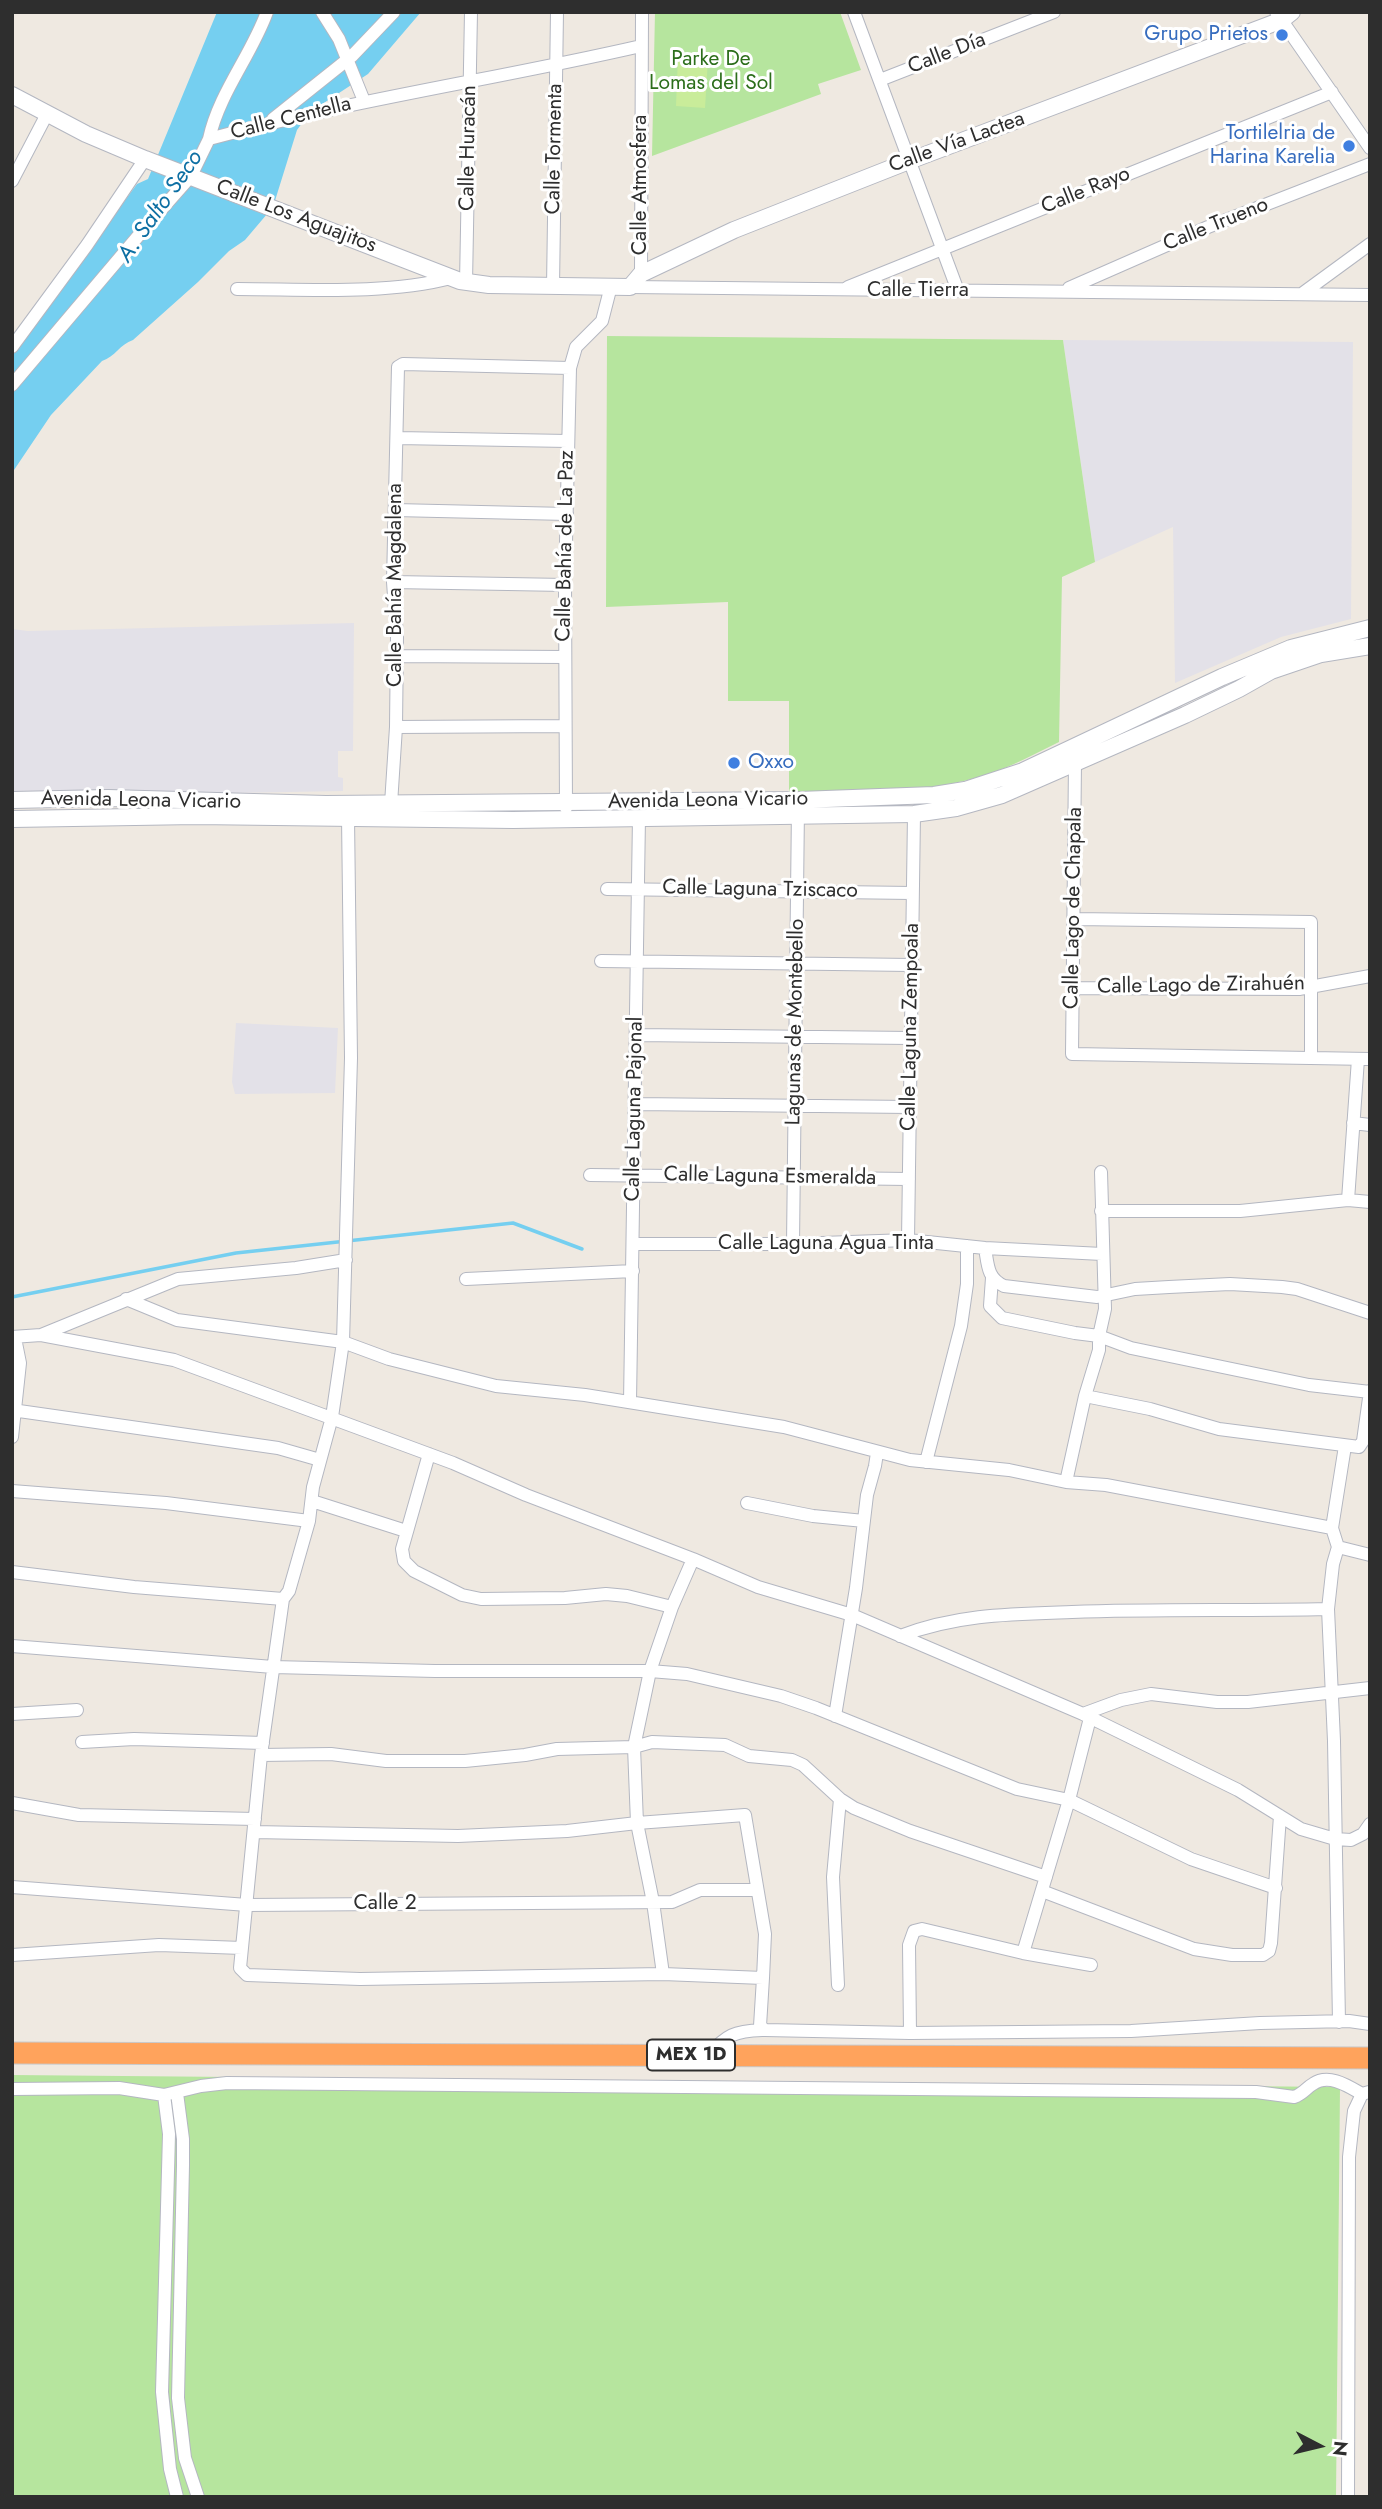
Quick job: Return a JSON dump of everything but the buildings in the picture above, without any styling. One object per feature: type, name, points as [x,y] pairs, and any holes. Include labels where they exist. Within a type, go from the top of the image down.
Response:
[{"type":"highway","name":"MEX 1D","points":[[12,2053],[1370,2059]]},
{"type":"street","points":[[209,139],[220,105],[267,12]]},
{"type":"street","points":[[322,12],[339,40],[364,101]]},
{"type":"street","points":[[267,123],[348,60],[394,12]]},
{"type":"street","name":"Calle Huracán","points":[[459,281],[471,82],[471,12]]},
{"type":"street","name":"Calle Tormenta","points":[[553,286],[557,12]]},
{"type":"street","name":"Calle Atmosfera","points":[[641,274],[642,12]]},
{"type":"street","points":[[854,12],[958,291]]},
{"type":"street","name":"Calle Día","points":[[880,80],[1054,12]]},
{"type":"street","points":[[1283,15],[1370,148]]},
{"type":"street","name":"Calle Vía Lactea","points":[[630,287],[641,274],[734,230],[1283,15]]},
{"type":"street","name":"Calle Centella","points":[[12,385],[191,176],[209,139],[364,101],[557,65],[641,46]]},
{"type":"street","name":"Calle Rayo","points":[[840,290],[1332,92]]},
{"type":"street","name":"Calle Los Aguajitos","points":[[12,95],[86,134],[145,159],[459,281]]},
{"type":"street","points":[[13,178],[47,114]]},
{"type":"street","points":[[12,346],[88,245],[145,159]]},
{"type":"street","name":"Calle Trueno","points":[[1063,291],[1208,227],[1370,164]]},
{"type":"street","points":[[1303,293],[1370,244]]},
{"type":"street","points":[[237,289],[396,288],[459,281]]},
{"type":"street","name":"Calle Tierra","points":[[459,281],[553,286],[1370,295]]},
{"type":"street","name":"Calle Bahía de La Paz","points":[[566,820],[565,585],[570,368],[576,347],[602,321],[611,286]]},
{"type":"street","name":"Calle Bahía Magdalena","points":[[391,804],[396,727],[397,637],[393,582],[398,367],[402,364],[570,368]]},
{"type":"street","points":[[397,438],[568,442]]},
{"type":"street","points":[[395,510],[567,514]]},
{"type":"street","points":[[393,582],[565,585]]},
{"type":"street","name":"Avenida Leona Vicario","points":[[12,819],[196,816],[566,820],[798,808],[965,790],[1023,771],[1222,677],[1291,648],[1370,628]]},
{"type":"street","name":"Avenida Leona Vicario","points":[[12,800],[94,798],[315,804],[566,803],[798,808],[914,814],[956,808],[1031,783],[1185,715],[1270,671],[1321,654],[1370,646]]},
{"type":"street","points":[[396,656],[565,657]]},
{"type":"street","points":[[396,727],[564,726]]},
{"type":"street","name":"Calle Lago de Chapala","points":[[1075,762],[1072,1054],[1311,1058]]},
{"type":"street","name":"Lagunas de Montebello","points":[[793,1244],[798,808]]},
{"type":"street","name":"Calle Laguna Zempoala","points":[[908,1240],[914,814]]},
{"type":"street","points":[[348,817],[352,1017],[343,1342],[332,1417],[313,1487],[309,1521],[289,1591],[282,1599],[262,1749],[240,1968],[247,1975],[360,1979],[663,1974],[763,1978]]},
{"type":"street","name":"Calle Laguna Pajonal","points":[[630,1402],[639,817]]},
{"type":"street","name":"Calle Laguna Tziscaco","points":[[607,889],[912,892]]},
{"type":"street","points":[[1074,919],[1311,922],[1311,1058],[1364,1059],[1353,1124],[1348,1200]]},
{"type":"street","points":[[601,961],[911,965]]},
{"type":"street","name":"Calle Lago de Zirahuén","points":[[1073,988],[1299,989],[1370,976]]},
{"type":"street","points":[[636,1035],[911,1038]]},
{"type":"street","points":[[635,1104],[910,1107]]},
{"type":"street","points":[[1353,1124],[1370,1125]]},
{"type":"street","points":[[1066,1482],[1085,1396],[1099,1350],[1106,1296],[1102,1254],[1101,1172]]},
{"type":"street","name":"Calle Laguna Esmeralda","points":[[590,1175],[909,1179]]},
{"type":"street","points":[[1101,1212],[1240,1211],[1348,1200],[1370,1202]]},
{"type":"street","name":"Calle Laguna Agua Tinta","points":[[634,1244],[793,1244],[908,1240],[985,1248],[1102,1254]]},
{"type":"street","points":[[926,1462],[961,1326],[967,1284],[967,1246]]},
{"type":"street","points":[[985,1248],[992,1278],[990,1306],[1002,1318],[1099,1336],[1131,1348],[1254,1374],[1309,1385],[1370,1392],[1362,1446],[1219,1429],[1150,1409],[1085,1396]]},
{"type":"street","points":[[12,1437],[20,1363],[14,1338],[41,1335],[178,1279],[296,1268],[346,1260]]},
{"type":"street","points":[[466,1279],[633,1271]]},
{"type":"street","points":[[992,1278],[1004,1286],[1088,1297],[1135,1289],[1168,1287],[1230,1284],[1282,1287],[1297,1289],[1370,1313]]},
{"type":"street","points":[[126,1299],[177,1320],[343,1342],[389,1359],[496,1386],[630,1402],[784,1427],[926,1462],[1009,1470],[1066,1482],[1106,1485],[1332,1528]]},
{"type":"street","points":[[41,1335],[174,1360],[429,1454],[758,1587],[852,1615],[1087,1716],[1238,1790],[1301,1829],[1335,1839],[1351,1840],[1363,1834],[1370,1824]]},
{"type":"street","points":[[14,1410],[278,1448],[320,1460]]},
{"type":"street","points":[[1339,2022],[1328,1609],[1333,1564],[1338,1547],[1332,1528],[1345,1446]]},
{"type":"street","points":[[835,1716],[852,1615],[867,1494],[877,1452]]},
{"type":"street","points":[[429,1454],[402,1549],[404,1561],[414,1571],[462,1595],[481,1599],[565,1598],[606,1594],[672,1607]]},
{"type":"street","points":[[12,1491],[166,1503],[309,1521]]},
{"type":"street","points":[[312,1501],[406,1531]]},
{"type":"street","points":[[747,1503],[813,1516],[864,1521]]},
{"type":"street","points":[[1338,1547],[1370,1555]]},
{"type":"street","points":[[663,1974],[653,1902],[637,1823],[634,1747],[650,1671],[672,1607],[693,1559]]},
{"type":"street","points":[[12,1572],[134,1587],[282,1599]]},
{"type":"street","points":[[900,1636],[951,1620],[983,1615],[1328,1609]]},
{"type":"street","points":[[12,1646],[273,1667],[435,1671],[650,1671],[687,1674],[780,1696],[1017,1789],[1069,1800],[1191,1859],[1276,1888]]},
{"type":"street","points":[[1087,1716],[1121,1700],[1151,1694],[1217,1702],[1332,1694],[1370,1688]]},
{"type":"street","points":[[12,1714],[77,1710]]},
{"type":"street","points":[[1023,1953],[1069,1800],[1087,1716]]},
{"type":"street","points":[[82,1742],[134,1739],[331,1754],[386,1761],[465,1761],[557,1749],[634,1747],[652,1742],[725,1745],[749,1756],[792,1760],[803,1765],[840,1799],[854,1808],[1046,1877]]},
{"type":"street","points":[[838,1986],[833,1877],[840,1799]]},
{"type":"street","points":[[12,1802],[79,1815],[458,1836],[567,1831],[745,1815],[765,1934],[762,2030]]},
{"type":"street","points":[[1042,1891],[1194,1949],[1232,1955],[1263,1955],[1269,1951],[1280,1816]]},
{"type":"street","name":"Calle 2","points":[[12,1887],[247,1905],[653,1902],[682,1899],[700,1890],[757,1890]]},
{"type":"street","points":[[910,2033],[909,1945],[914,1931],[922,1929],[1023,1953],[1091,1965]]},
{"type":"street","points":[[12,1955],[159,1945],[242,1948]]},
{"type":"street","points":[[708,2055],[730,2035],[741,2031],[762,2030],[910,2033],[1131,2031],[1260,2023],[1370,2024]]},
{"type":"street","points":[[12,2089],[119,2088],[170,2094],[227,2083],[1256,2092],[1299,2096],[1313,2084],[1325,2080],[1341,2082],[1366,2093],[1354,2111],[1349,2157],[1348,2497]]},
{"type":"street","points":[[170,2094],[162,2392],[170,2469],[177,2497]]},
{"type":"street","points":[[170,2094],[183,2139],[178,2398],[185,2458],[198,2497]]},
{"type":"shaded area","points":[[1063,340],[1353,342],[1351,619],[1281,637],[1175,683],[1173,527],[1095,562]]},
{"type":"shaded area","points":[[354,623],[353,751],[338,751],[338,777],[343,778],[343,791],[12,791],[12,629],[28,631]]},
{"type":"shaded area","points":[[236,1023],[338,1028],[335,1093],[235,1094],[232,1082]]},
{"type":"green space","name":"Parke De Lomas del Sol","points":[[655,12],[840,12],[861,70],[818,84],[821,94],[652,156]]},
{"type":"green space","points":[[678,57],[708,59],[705,108],[676,106]]},
{"type":"green space","points":[[607,336],[1063,340],[1095,562],[1062,577],[1059,742],[995,772],[937,786],[888,791],[789,792],[789,701],[728,701],[728,602],[606,607]]},
{"type":"green space","points":[[12,2075],[1340,2087],[1336,2497],[12,2497]]},
{"type":"water","name":"A. Salto Seco","points":[[217,12],[421,12],[368,74],[310,112],[297,130],[273,207],[245,240],[229,251],[133,340],[102,361],[51,415],[12,473],[12,353],[137,184],[148,179]]},
{"type":"waterway","points":[[12,1297],[236,1253],[513,1223],[582,1249]]},
{"type":"place","name":"Grupo Prietos","points":[[1282,35]]},
{"type":"place","name":"Tortilelria de Harina Karelia","points":[[1349,146]]},
{"type":"place","name":"Oxxo","points":[[734,763]]}]
